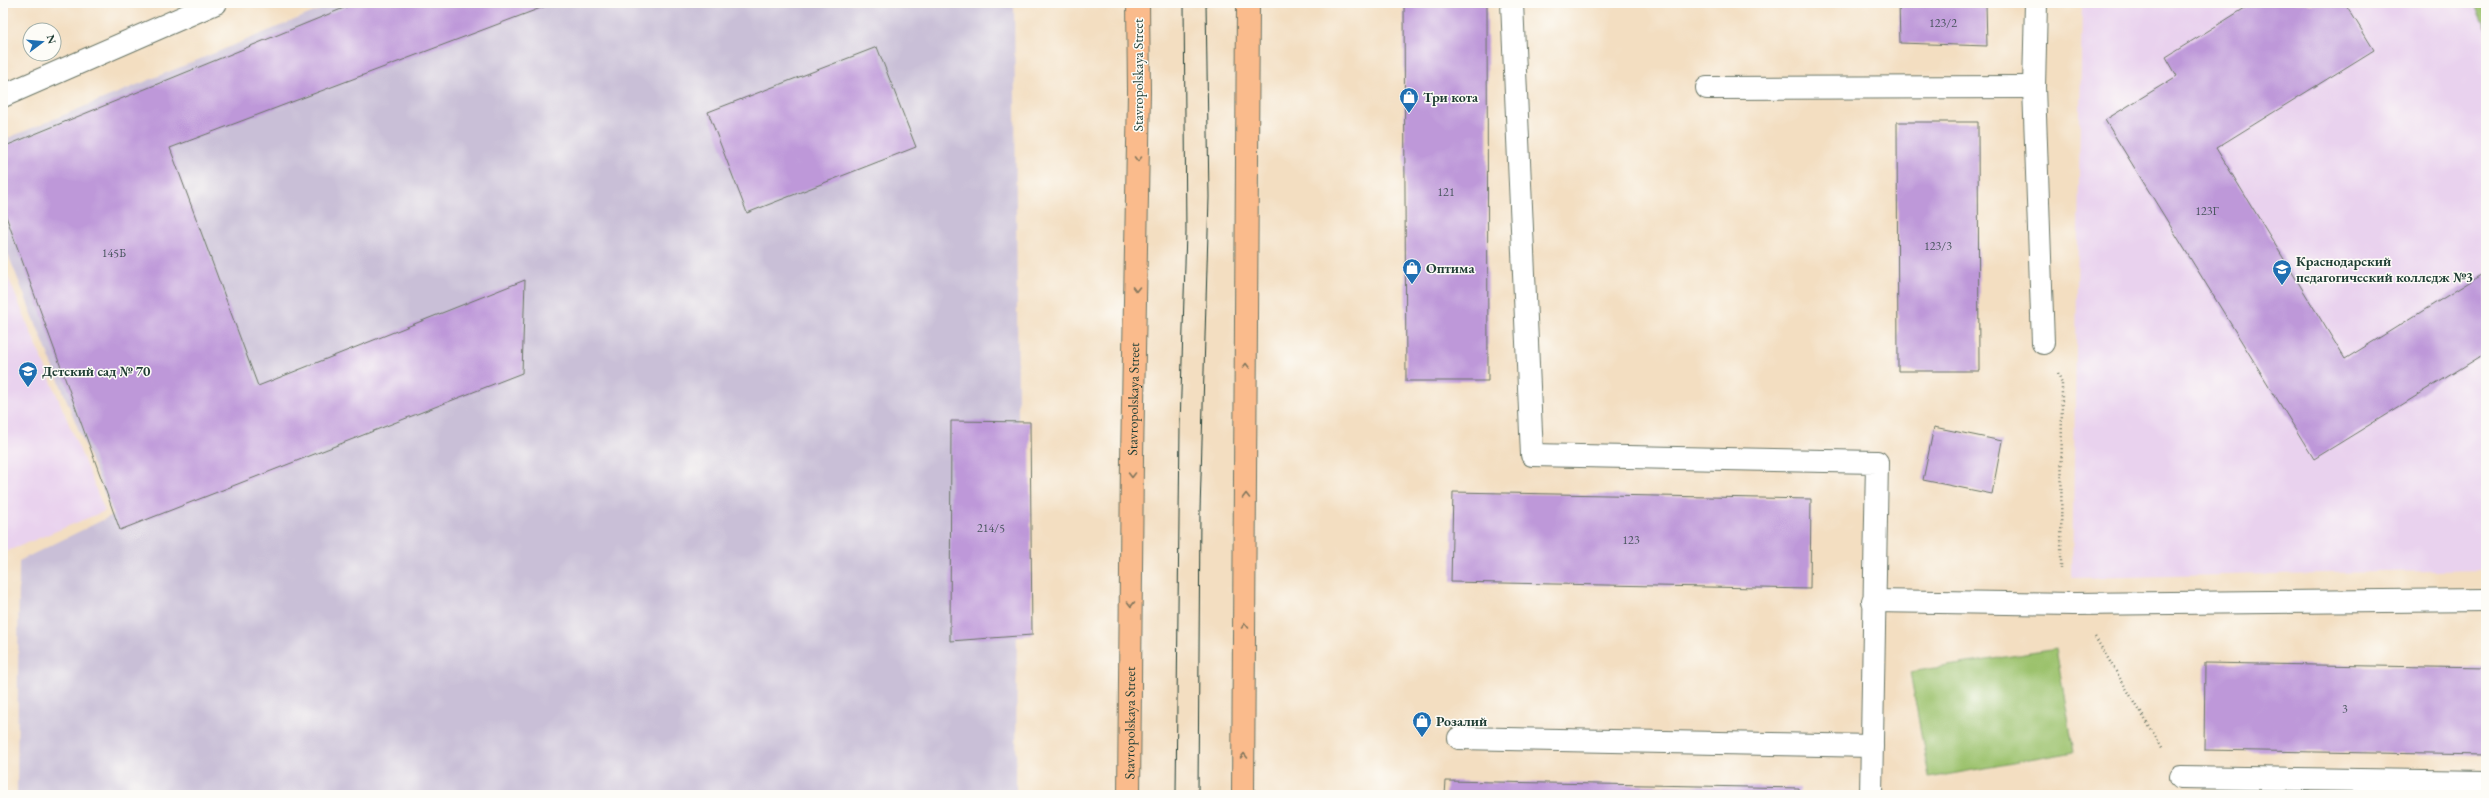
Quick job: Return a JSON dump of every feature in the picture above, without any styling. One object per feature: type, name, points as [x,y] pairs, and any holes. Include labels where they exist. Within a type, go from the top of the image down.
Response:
[{"type":"main road","name":"Stavropolskaya Street","points":[[1129,795],[1132,457],[1139,92],[1138,3]]},
{"type":"main road","points":[[1243,795],[1248,3]]},
{"type":"street","points":[[3,96],[216,3]]},
{"type":"street","points":[[1512,3],[1532,455],[1877,462],[1873,601],[1871,795]]},
{"type":"street","points":[[2036,3],[2034,87],[2043,342]]},
{"type":"street","points":[[1707,88],[2034,87]]},
{"type":"street","points":[[1873,601],[2074,604],[2486,600]]},
{"type":"street","points":[[1460,738],[1872,746]]},
{"type":"street","points":[[2181,777],[2418,788],[2486,782]]},
{"type":"shaded area","points":[[336,3],[1014,3],[1018,404],[1016,795],[17,795],[19,561],[113,515],[3,242],[3,140]]},
{"type":"shaded area","name":"Краснодарский педагогический колледж №3","points":[[2082,3],[2486,3],[2486,570],[2072,578]]},
{"type":"shaded area","name":"Детский сад № 70","points":[[3,265],[105,511],[3,553]]},
{"type":"green space","points":[[2474,3],[2486,3],[2486,30]]},
{"type":"green space","points":[[2056,649],[2074,752],[1929,778],[1910,672]]},
{"type":"building","points":[[356,3],[554,3],[170,148],[258,386],[525,280],[522,373],[120,530],[3,208],[3,147]]},
{"type":"building","points":[[1404,3],[1487,3],[1488,381],[1406,381]]},
{"type":"building","points":[[1899,3],[1986,3],[1987,46],[1900,43]]},
{"type":"building","points":[[2253,3],[2345,3],[2374,50],[2216,148],[2345,359],[2484,273],[2486,277],[2486,353],[2314,459],[2105,120],[2177,76],[2166,57]]},
{"type":"building","points":[[877,47],[916,147],[747,213],[708,112]]},
{"type":"building","points":[[1897,122],[1978,122],[1979,371],[1898,371]]},
{"type":"building","points":[[951,421],[1030,422],[1032,635],[950,641]]},
{"type":"building","points":[[1934,427],[2002,441],[1992,494],[1923,480]]},
{"type":"building","points":[[1453,492],[1811,499],[1810,589],[1451,582]]},
{"type":"building","points":[[2205,663],[2486,668],[2486,755],[2204,750]]},
{"type":"building","points":[[1446,781],[1799,788],[1799,795],[1445,795]]},
{"type":"tram line","points":[[1176,795],[1180,425],[1186,232],[1184,3]]},
{"type":"tram line","points":[[1198,795],[1200,511],[1209,197],[1206,3]]},
{"type":"place","name":"Три кота","points":[[1409,114]]},
{"type":"place","name":"Оптима","points":[[1412,285]]},
{"type":"place","name":"Краснодарский педагогический колледж №3","points":[[2282,286]]},
{"type":"place","name":"Детский сад № 70","points":[[28,388]]},
{"type":"place","name":"Розалий","points":[[1422,738]]}]
